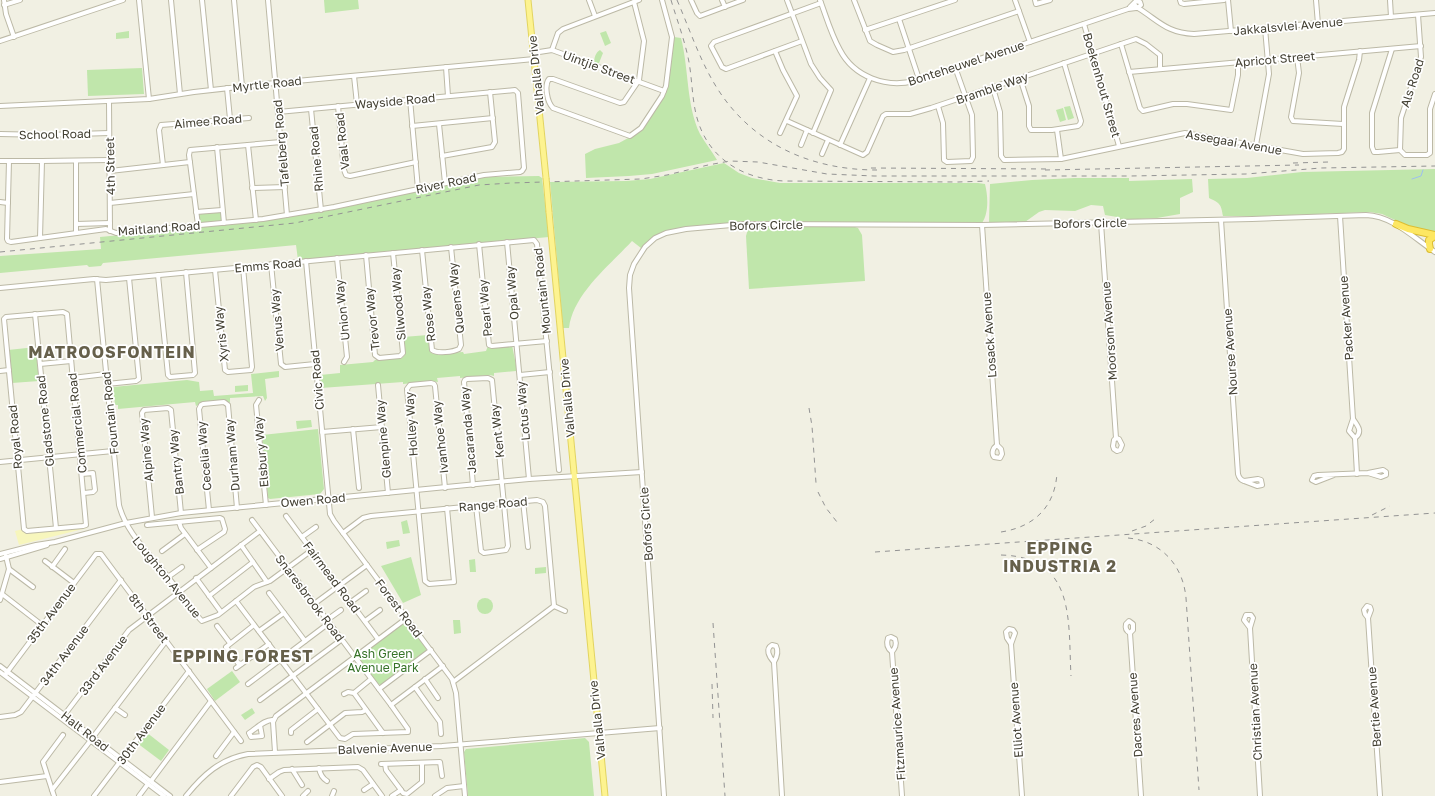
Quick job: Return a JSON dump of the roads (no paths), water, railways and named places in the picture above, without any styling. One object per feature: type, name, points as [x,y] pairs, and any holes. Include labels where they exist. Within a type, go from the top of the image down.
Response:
[{"type":"highway","points":[[1396,224],[1404,228],[1435,235]]},
{"type":"highway","points":[[1433,251],[1429,242],[1435,235]]},
{"type":"main road","name":"Valhalla Drive","points":[[528,0],[605,796]]},
{"type":"street","points":[[4,0],[6,14],[14,37]]},
{"type":"street","points":[[4,5],[20,0]]},
{"type":"street","points":[[0,41],[112,2],[123,0]]},
{"type":"street","points":[[139,0],[149,99]]},
{"type":"street","points":[[171,0],[180,94]]},
{"type":"street","points":[[202,0],[211,90]]},
{"type":"street","points":[[234,0],[242,86]]},
{"type":"street","name":"Tafelberg Road","points":[[268,0],[287,215]]},
{"type":"street","points":[[589,0],[595,16]]},
{"type":"street","points":[[552,50],[560,31],[636,1],[644,38],[638,82],[626,101],[622,104],[553,79],[548,79],[547,82],[549,102],[553,108],[627,136],[632,135],[640,129],[664,91],[672,37],[662,0]]},
{"type":"street","points":[[691,0],[700,16],[743,0]]},
{"type":"street","points":[[722,0],[725,7]]},
{"type":"street","points":[[787,0],[811,64],[820,78],[831,90],[813,133]]},
{"type":"street","points":[[854,0],[870,41],[893,52],[1019,11]]},
{"type":"street","points":[[865,30],[955,0]]},
{"type":"street","points":[[1015,0],[1030,42]]},
{"type":"street","points":[[1035,0],[1036,4],[1050,0]]},
{"type":"street","points":[[1180,0],[1181,3],[1184,4],[1224,0]]},
{"type":"street","points":[[1228,0],[1231,31]]},
{"type":"street","points":[[1316,0],[1318,24]]},
{"type":"street","points":[[1390,0],[1391,17]]},
{"type":"street","points":[[802,41],[726,69],[722,67],[711,46],[714,42],[792,14],[821,1]]},
{"type":"street","name":"Bonteheuwel Avenue","points":[[821,1],[835,40],[844,58],[855,69],[870,78],[884,82],[897,83],[908,82],[956,67],[1128,9],[1137,3]]},
{"type":"street","name":"Jakkalsvlei Avenue","points":[[1137,3],[1148,15],[1166,28],[1182,33],[1194,34],[1434,14]]},
{"type":"street","name":"Als Road","points":[[1418,15],[1421,57],[1401,118],[1400,150],[1404,155],[1428,155],[1431,152],[1430,112],[1435,94]]},
{"type":"street","points":[[899,19],[919,79]]},
{"type":"street","name":"Boekenhout Street","points":[[1084,24],[1119,146]]},
{"type":"street","points":[[1256,146],[1268,76],[1265,28]]},
{"type":"street","name":"Bramble Way","points":[[787,121],[863,155],[865,154],[883,116],[886,114],[910,114],[938,106],[1138,39],[1160,54],[1160,69]]},
{"type":"street","points":[[1121,44],[1140,108],[1142,110],[1173,104],[1187,104],[1229,111],[1232,108],[1238,75],[1238,63]]},
{"type":"street","name":"Apricot Street","points":[[1130,72],[1421,46]]},
{"type":"street","name":"Als Road","points":[[1392,49],[1372,113],[1372,147],[1374,152],[1400,150]]},
{"type":"street","name":"Uintjie Street","points":[[534,56],[552,50],[664,91]]},
{"type":"street","points":[[775,51],[797,96],[787,121],[780,133]]},
{"type":"street","name":"Assegaai Avenue","points":[[992,88],[1000,112],[1002,159],[1004,160],[1061,159],[1184,133],[1303,154],[1338,153],[1342,152],[1344,148],[1344,107],[1359,60],[1360,51]]},
{"type":"street","name":"Myrtle Road","points":[[0,106],[149,99],[242,86],[446,67],[534,56]]},
{"type":"street","points":[[1297,57],[1299,73],[1292,120],[1296,122],[1343,124]]},
{"type":"street","points":[[1020,78],[1029,106],[1030,129],[1034,131],[1057,130],[1078,126],[1081,122],[1064,63]]},
{"type":"street","points":[[446,67],[448,96]]},
{"type":"street","points":[[938,106],[943,123],[944,160],[947,162],[971,161],[973,157],[972,118],[956,67]]},
{"type":"street","points":[[354,76],[357,104]]},
{"type":"street","points":[[840,144],[870,78]]},
{"type":"street","points":[[227,88],[230,120]]},
{"type":"street","name":"Wayside Road","points":[[278,112],[513,90]]},
{"type":"street","name":"River Road","points":[[287,215],[321,210],[484,175],[520,172],[523,170],[524,166],[518,93],[513,90]]},
{"type":"street","points":[[442,156],[493,146],[495,142],[490,92]]},
{"type":"street","points":[[410,99],[418,189]]},
{"type":"street","name":"4th Street","points":[[109,101],[110,231]]},
{"type":"street","name":"Vaal Road","points":[[338,106],[344,170],[346,175],[350,176],[416,162]]},
{"type":"street","name":"Rhine Road","points":[[311,109],[321,210]]},
{"type":"street","name":"Aimee Road","points":[[163,166],[159,130],[161,125],[249,118]]},
{"type":"street","points":[[412,126],[493,118]]},
{"type":"street","points":[[439,124],[445,183]]},
{"type":"street","points":[[800,145],[807,130]]},
{"type":"street","points":[[1057,130],[1061,159]]},
{"type":"street","name":"School Road","points":[[0,134],[46,135],[109,133]]},
{"type":"street","points":[[822,154],[828,140]]},
{"type":"street","points":[[1430,140],[1435,142]]},
{"type":"street","points":[[198,225],[189,154],[192,150],[281,142]]},
{"type":"street","points":[[248,145],[256,220]]},
{"type":"street","points":[[216,148],[224,223]]},
{"type":"street","points":[[0,161],[42,162],[109,160]]},
{"type":"street","points":[[0,202],[8,203],[9,161]]},
{"type":"street","points":[[76,161],[76,233]]},
{"type":"street","points":[[40,238],[42,162]]},
{"type":"street","points":[[110,171],[190,162]]},
{"type":"street","points":[[252,188],[285,187]]},
{"type":"street","points":[[110,203],[194,194]]},
{"type":"street","name":"Maitland Road","points":[[8,203],[6,238],[11,242],[106,229],[116,233],[256,220],[287,215]]},
{"type":"street","points":[[196,212],[222,210]]},
{"type":"street","name":"Bofors Circle","points":[[664,796],[629,284],[636,260],[652,241],[661,235],[675,230],[743,224],[982,225],[1371,215],[1383,218],[1396,224],[1433,251]]},
{"type":"street","name":"Packer Avenue","points":[[1340,216],[1354,419],[1360,430],[1359,434],[1355,438]]},
{"type":"street","name":"Nourse Avenue","points":[[1221,220],[1237,461],[1239,477],[1244,481]]},
{"type":"street","points":[[76,224],[110,223]]},
{"type":"street","name":"Moorsom Avenue","points":[[1101,223],[1116,438]]},
{"type":"street","name":"Losack Avenue","points":[[982,225],[997,445]]},
{"type":"street","name":"Emms Road","points":[[0,288],[97,279],[106,280],[129,278],[532,239],[536,241]]},
{"type":"street","name":"Mountain Road","points":[[536,241],[560,467]]},
{"type":"street","name":"Opal Way","points":[[507,242],[516,344]]},
{"type":"street","name":"Pearl Way","points":[[479,244],[488,343],[492,346],[516,344]]},
{"type":"street","name":"Queens Way","points":[[451,247],[460,345],[459,349]]},
{"type":"street","name":"Rose Way","points":[[422,250],[432,350],[436,352],[459,349]]},
{"type":"street","name":"Silwood Way","points":[[393,253],[403,352],[401,356]]},
{"type":"street","name":"Trevor Way","points":[[366,255],[376,357],[401,356]]},
{"type":"street","name":"Union Way","points":[[337,258],[347,357],[344,362]]},
{"type":"street","name":"Civic Road","points":[[306,261],[328,499]]},
{"type":"street","name":"Venus Way","points":[[271,264],[281,364],[285,367],[315,364]]},
{"type":"street","name":"Xyris Way","points":[[215,270],[224,370],[228,372],[252,369],[243,267]]},
{"type":"street","points":[[158,275],[168,375],[170,377],[195,374],[186,272]]},
{"type":"street","points":[[107,384],[136,382],[139,379],[129,278]]},
{"type":"street","name":"Fountain Road","points":[[97,279],[119,505],[126,523]]},
{"type":"street","name":"Commercial Road","points":[[4,319],[6,317],[35,314],[65,312],[67,314],[86,525],[56,528]]},
{"type":"street","name":"Gladstone Road","points":[[35,314],[56,528]]},
{"type":"street","name":"Royal Road","points":[[4,319],[25,530],[56,528]]},
{"type":"street","name":"Mountain Road","points":[[516,344],[547,341]]},
{"type":"street","name":"Lotus Way","points":[[516,344],[529,480]]},
{"type":"street","points":[[40,364],[71,361]]},
{"type":"street","points":[[0,371],[9,370]]},
{"type":"street","points":[[520,375],[550,372]]},
{"type":"street","points":[[72,378],[106,374]]},
{"type":"street","name":"Jacaranda Way","points":[[473,485],[464,382],[466,380],[474,379],[488,378],[492,380]]},
{"type":"street","name":"Kent Way","points":[[476,506],[480,548],[482,552],[504,550],[508,548],[492,380]]},
{"type":"street","name":"Holley Way","points":[[416,491],[407,389],[411,384],[431,383],[435,386]]},
{"type":"street","name":"Glenpine Way","points":[[378,385],[388,494]]},
{"type":"street","name":"Ivanhoe Way","points":[[435,386],[445,488]]},
{"type":"street","name":"Elsbury Way","points":[[259,400],[256,405],[266,505]]},
{"type":"street","name":"Durham Way","points":[[227,403],[237,508]]},
{"type":"street","name":"Cecelia Way","points":[[209,510],[199,408],[202,404],[227,403]]},
{"type":"street","name":"Alpine Way","points":[[152,517],[143,412],[168,408],[171,410]]},
{"type":"street","name":"Bantry Way","points":[[171,410],[181,513]]},
{"type":"street","name":"Packer Avenue","points":[[1354,419],[1348,431],[1355,438],[1357,474]]},
{"type":"street","points":[[322,432],[382,427]]},
{"type":"street","points":[[353,429],[359,488]]},
{"type":"street","points":[[0,462],[113,450]]},
{"type":"street","points":[[84,493],[93,492],[95,490],[93,467]]},
{"type":"street","name":"Owen Road","points":[[0,559],[6,555],[126,523],[152,517],[181,513],[502,482],[642,472]]},
{"type":"street","points":[[82,474],[93,473]]},
{"type":"street","points":[[1334,475],[1368,473]]},
{"type":"street","points":[[416,491],[425,581],[429,584],[454,582],[447,508]]},
{"type":"street","name":"Forest Road","points":[[328,499],[331,516],[454,682],[465,796]]},
{"type":"street","name":"Range Road","points":[[343,533],[368,516],[540,500],[545,506],[554,606]]},
{"type":"street","points":[[524,501],[528,548]]},
{"type":"street","name":"Fairmead Road","points":[[286,516],[378,639]]},
{"type":"street","points":[[147,525],[220,518],[223,520],[225,529],[224,532],[197,550]]},
{"type":"street","name":"Snaresbrook Road","points":[[252,520],[341,640],[391,704],[408,729],[407,732],[382,733]]},
{"type":"street","points":[[179,522],[180,527],[211,568]]},
{"type":"street","name":"Loughton Avenue","points":[[126,523],[149,557],[168,577],[201,621],[204,621],[221,612],[254,587],[268,582],[312,550]]},
{"type":"street","points":[[302,537],[316,526]]},
{"type":"street","name":"33rd Avenue","points":[[63,716],[126,633],[147,615],[260,530]]},
{"type":"street","points":[[162,551],[185,534]]},
{"type":"street","points":[[241,545],[268,582]]},
{"type":"street","points":[[52,567],[65,549]]},
{"type":"street","name":"Owen Road","points":[[0,554],[6,555]]},
{"type":"street","name":"35th Avenue","points":[[6,673],[96,554],[99,554]]},
{"type":"street","name":"8th Street","points":[[99,554],[101,554],[121,580],[241,741]]},
{"type":"street","points":[[6,555],[9,569],[1,597],[42,625]]},
{"type":"street","points":[[45,561],[74,583]]},
{"type":"street","points":[[209,596],[253,562]]},
{"type":"street","points":[[314,604],[367,565]]},
{"type":"street","points":[[168,577],[182,568]]},
{"type":"street","points":[[9,569],[33,587]]},
{"type":"street","points":[[196,578],[221,612]]},
{"type":"street","name":"34th Avenue","points":[[0,717],[20,713],[121,580]]},
{"type":"street","points":[[351,602],[366,591]]},
{"type":"street","points":[[269,593],[305,641]]},
{"type":"street","points":[[236,601],[342,740],[353,734],[382,733]]},
{"type":"street","points":[[454,682],[554,606],[565,611]]},
{"type":"street","points":[[248,684],[305,641],[341,610]]},
{"type":"street","points":[[365,621],[380,610]]},
{"type":"street","points":[[259,631],[284,613]]},
{"type":"street","points":[[260,726],[273,720],[306,693],[407,618]]},
{"type":"street","name":"Bertie Avenue","points":[[1368,618],[1380,796]]},
{"type":"street","points":[[241,664],[238,663],[226,647],[254,625]]},
{"type":"street","points":[[217,626],[230,643]]},
{"type":"street","name":"Christian Avenue","points":[[1250,628],[1260,796]]},
{"type":"street","name":"Dacres Avenue","points":[[1130,633],[1141,796]]},
{"type":"street","points":[[260,700],[341,640]]},
{"type":"street","points":[[52,790],[166,641]]},
{"type":"street","points":[[236,668],[268,644]]},
{"type":"street","name":"Elliot Avenue","points":[[1011,644],[1022,796]]},
{"type":"street","points":[[379,688],[431,650]]},
{"type":"street","name":"Fitzmaurice Avenue","points":[[892,652],[902,796]]},
{"type":"street","points":[[774,662],[782,796]]},
{"type":"street","name":"Halt Road","points":[[0,666],[6,673],[149,782],[170,796]]},
{"type":"street","points":[[391,704],[443,666]]},
{"type":"street","name":"30th Avenue","points":[[94,796],[189,671]]},
{"type":"street","name":"Halt Road","points":[[0,672],[6,673]]},
{"type":"street","points":[[354,693],[371,679]]},
{"type":"street","points":[[425,679],[438,698]]},
{"type":"street","points":[[415,687],[440,722],[441,734]]},
{"type":"street","points":[[344,694],[348,692],[354,693],[382,733]]},
{"type":"street","points":[[139,796],[211,701]]},
{"type":"street","points":[[115,708],[125,715]]},
{"type":"street","points":[[291,733],[291,730],[318,710]]},
{"type":"street","points":[[307,742],[345,713],[362,712],[366,710]]},
{"type":"street","points":[[273,720],[275,752]]},
{"type":"street","name":"Balvenie Avenue","points":[[186,796],[207,773],[225,761],[248,754],[460,745],[660,728]]},
{"type":"street","points":[[216,756],[234,732]]},
{"type":"street","points":[[54,796],[43,762],[63,735]]},
{"type":"street","points":[[422,762],[423,780],[407,794],[400,790],[383,764],[422,762],[440,762],[442,776]]},
{"type":"street","points":[[231,796],[255,765],[260,766],[270,779],[279,795]]},
{"type":"street","points":[[270,779],[281,770],[358,767],[363,770],[382,796]]},
{"type":"street","points":[[319,768],[319,772],[327,781]]},
{"type":"street","points":[[292,770],[302,785]]},
{"type":"street","points":[[0,782],[47,776]]},
{"type":"street","name":"Halt Road","points":[[149,782],[164,796]]},
{"type":"street","points":[[364,790],[373,784]]},
{"type":"street","points":[[436,796],[447,788],[464,786]]},
{"type":"street","points":[[392,796],[400,790]]},
{"type":"street","points":[[303,796],[308,791]]},
{"type":"street","points":[[332,796],[334,791]]},
{"type":"waterway","points":[[1412,179],[1421,176],[1423,170]]},
{"type":"railway","points":[[671,0],[687,54],[696,114],[701,129],[717,154],[740,170],[754,176],[784,181],[989,181]]},
{"type":"railway","points":[[677,0],[700,56],[711,78],[732,108],[748,125],[766,139],[807,159],[853,169],[877,170]]},
{"type":"railway","points":[[0,252],[295,223],[479,185],[641,179],[667,175],[730,161],[758,162],[827,174],[874,176],[1130,176],[1246,174],[1321,168],[1435,166]]},
{"type":"railway","points":[[1293,163],[1329,162]]},
{"type":"railway","points":[[1045,170],[1299,165]]},
{"type":"railway","points":[[871,168],[1051,169]]},
{"type":"railway","points":[[809,408],[812,426],[816,483]]},
{"type":"railway","points":[[1001,532],[1023,525],[1033,520],[1041,513],[1052,496],[1057,473]]},
{"type":"railway","points":[[818,492],[826,508],[837,522]]},
{"type":"railway","points":[[1372,515],[1390,506]]},
{"type":"railway","points":[[875,552],[1435,513]]},
{"type":"railway","points":[[1132,531],[1146,526],[1155,519]]},
{"type":"railway","points":[[1128,538],[1151,544],[1160,550],[1175,565],[1184,586],[1199,790]]},
{"type":"railway","points":[[1001,555],[1025,558],[1043,567],[1055,579],[1063,595],[1067,614],[1071,676]]},
{"type":"railway","points":[[713,623],[725,796]]},
{"type":"railway","points":[[712,684],[713,718]]},
{"type":"district","name":"MATROOSFONTEIN","points":[[112,352]]},
{"type":"district","name":"EPPING INDUSTRIA 2","points":[[1060,557]]},
{"type":"district","name":"EPPING FOREST","points":[[243,656]]},
{"type":"park label","name":"Ash Green Avenue Park","points":[[383,660]]}]
